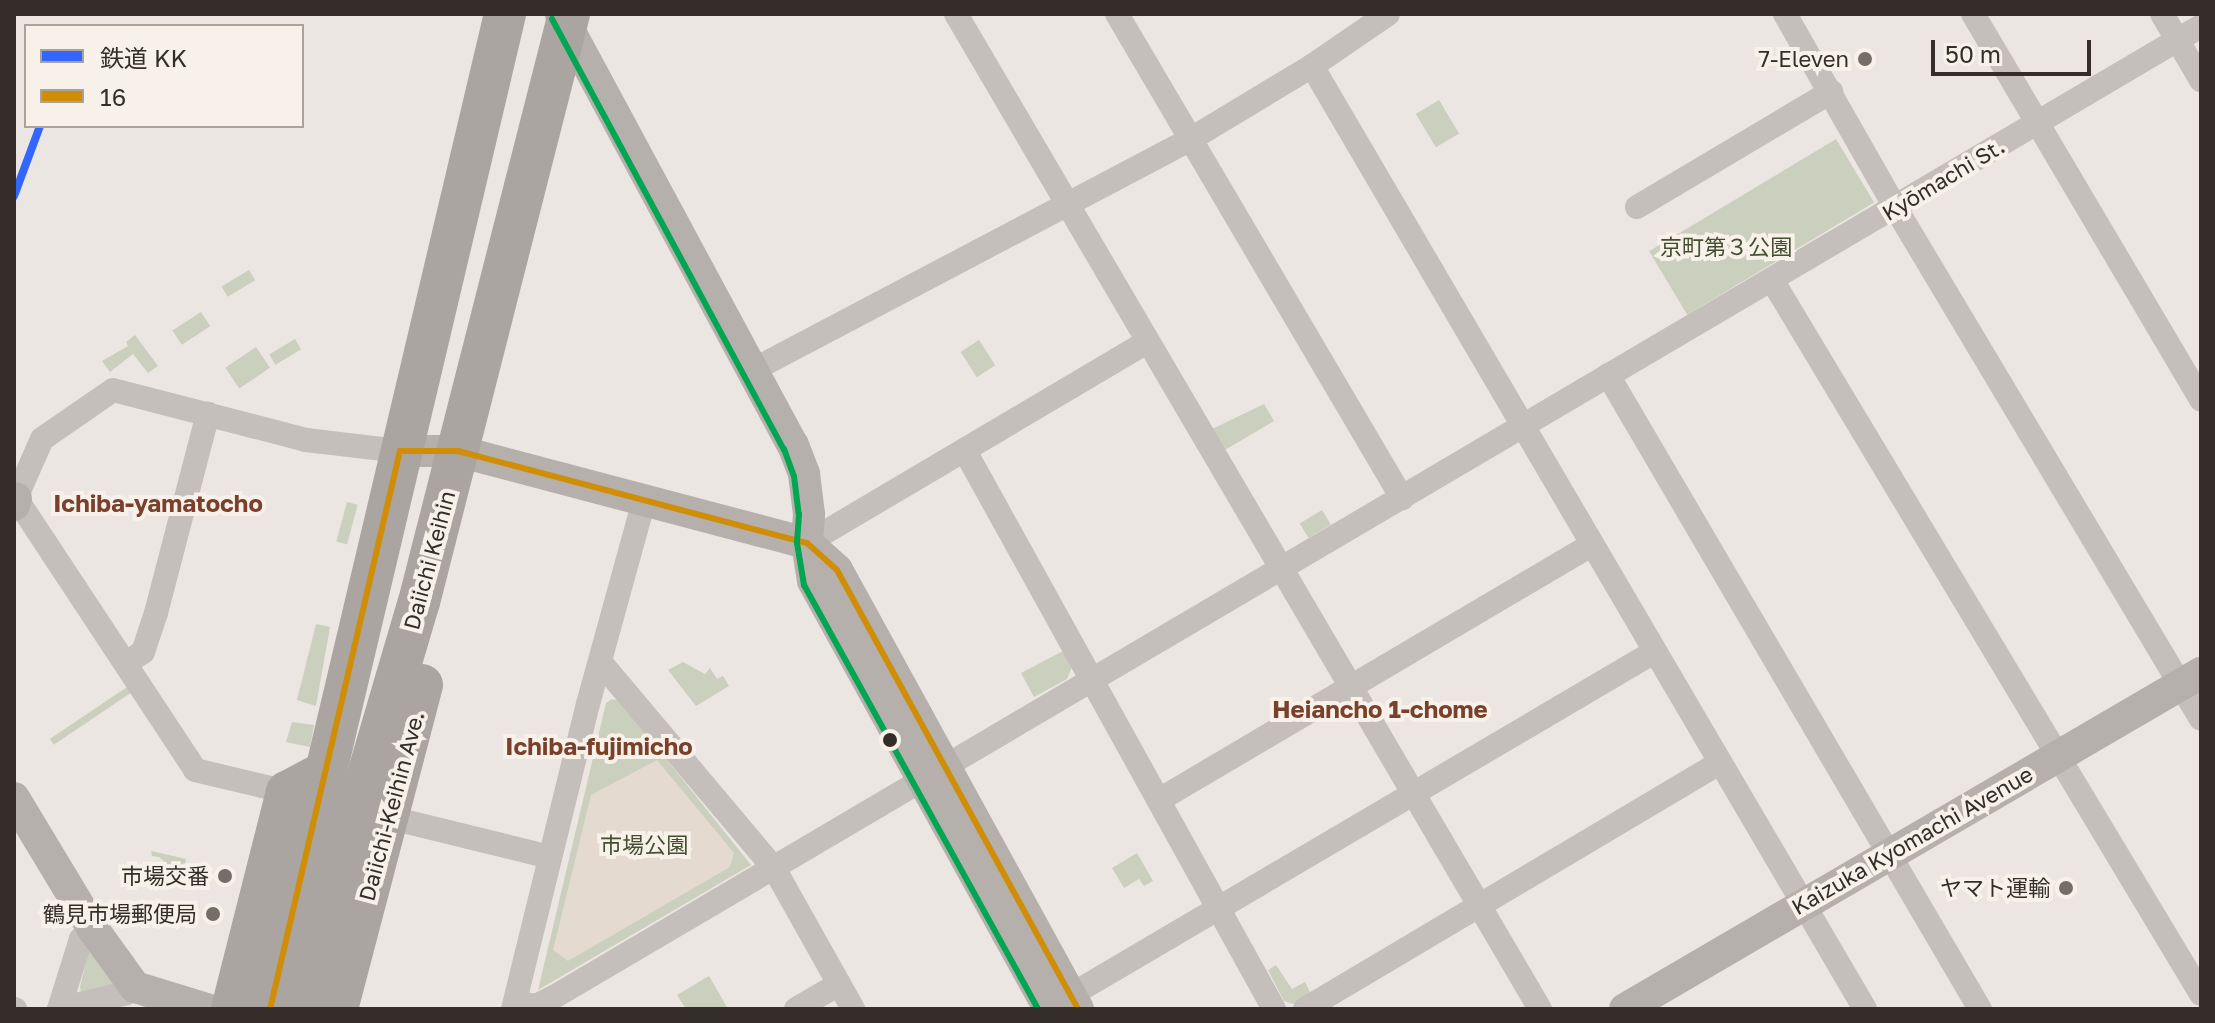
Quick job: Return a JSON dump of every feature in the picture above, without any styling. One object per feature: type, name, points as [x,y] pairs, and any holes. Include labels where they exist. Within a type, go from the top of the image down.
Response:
[{"type":"highway","points":[[270,1009],[505,14]]},
{"type":"highway","name":"Daiichi Keihin","points":[[299,1009],[419,602],[566,17]]},
{"type":"highway","name":"Daiichi-Keihin Ave.","points":[[337,1009],[431,651],[419,602]]},
{"type":"highway","points":[[232,1009],[287,792],[325,772]]},
{"type":"street","points":[[956,14],[1540,1009]]},
{"type":"street","points":[[1117,14],[1402,498]]},
{"type":"street","points":[[753,370],[1191,139],[1312,66],[1388,14]]},
{"type":"street","points":[[1785,14],[1895,207],[2191,678],[2201,719]]},
{"type":"street","points":[[1973,14],[2201,400]]},
{"type":"street","points":[[2162,14],[2201,80]]},
{"type":"street","points":[[566,17],[753,370],[804,474],[809,514],[807,543]]},
{"type":"street","name":"Kyōmachi St.","points":[[514,1006],[536,1006],[554,997],[2201,26]]},
{"type":"street","points":[[1312,66],[1865,1009]]},
{"type":"street","points":[[1637,207],[1831,92]]},
{"type":"street","points":[[1772,280],[2201,994]]},
{"type":"street","points":[[807,543],[1147,342]]},
{"type":"street","points":[[1608,375],[1980,1009]]},
{"type":"street","points":[[287,792],[195,770],[15,499],[42,439],[113,390],[306,440],[400,451],[458,451],[807,543],[837,570],[935,775],[1059,1006],[1219,908],[1654,652]]},
{"type":"street","points":[[126,663],[143,652],[156,613],[208,414]]},
{"type":"street","points":[[965,451],[1274,1009]]},
{"type":"street","points":[[514,1006],[588,704],[602,664],[644,501]]},
{"type":"street","points":[[1159,800],[1591,545]]},
{"type":"street","points":[[602,664],[774,868],[853,1009]]},
{"type":"street","name":"Kaizuka Kyomachi Avenue","points":[[1625,1009],[2191,678]]},
{"type":"street","points":[[1305,1009],[1719,763]]},
{"type":"street","points":[[14,798],[93,929],[135,987],[207,1009]]},
{"type":"street","points":[[387,817],[550,857]]},
{"type":"street","points":[[59,1009],[81,939],[93,929]]},
{"type":"street","points":[[796,1009],[839,984]]},
{"type":"street","points":[[59,1009],[127,993],[135,987]]},
{"type":"green space","points":[[1439,100],[1459,133],[1436,147],[1416,114]]},
{"type":"green space","name":"京町第３公園","points":[[1836,139],[1874,202],[1687,315],[1649,251]]},
{"type":"green space","points":[[249,270],[255,280],[228,297],[222,286]]},
{"type":"green space","points":[[201,312],[210,326],[182,345],[172,331]]},
{"type":"green space","points":[[135,335],[158,366],[148,373],[133,354],[110,372],[102,361],[128,346],[126,342]]},
{"type":"green space","points":[[295,339],[301,349],[275,365],[269,354]]},
{"type":"green space","points":[[979,340],[995,365],[977,377],[961,352]]},
{"type":"green space","points":[[256,347],[270,368],[239,388],[225,368]]},
{"type":"green space","points":[[1264,404],[1274,421],[1225,450],[1212,429]]},
{"type":"green space","points":[[347,502],[358,505],[347,544],[336,542]]},
{"type":"green space","points":[[1322,510],[1331,525],[1308,538],[1300,523]]},
{"type":"green space","points":[[316,624],[330,627],[316,706],[297,700]]},
{"type":"green space","points":[[1063,651],[1072,667],[1067,679],[1034,697],[1021,673]]},
{"type":"green space","points":[[683,662],[705,674],[710,668],[717,679],[723,676],[729,686],[696,706],[668,670]]},
{"type":"green space","points":[[127,687],[131,693],[54,745],[50,739]]},
{"type":"green space","name":"市場公園","points":[[612,699],[620,701],[751,865],[538,990],[606,703]]},
{"type":"green space","points":[[292,722],[314,725],[310,747],[286,742]]},
{"type":"green space","points":[[151,851],[186,859],[182,877],[159,857],[152,856]]},
{"type":"green space","points":[[1137,853],[1153,881],[1144,886],[1139,879],[1124,888],[1112,868]]},
{"type":"green space","points":[[89,950],[115,984],[81,993],[80,987]]},
{"type":"green space","points":[[1276,965],[1292,989],[1305,982],[1311,994],[1293,1004],[1284,1001],[1268,970]]},
{"type":"green space","points":[[709,976],[728,1009],[686,1009],[677,995]]},
{"type":"shaded area","name":"市場公園","points":[[657,760],[734,853],[730,867],[568,961],[553,950],[591,795]]},
{"type":"rail line","name":"KK","points":[[14,196],[39,128]]},
{"type":"transit line","points":[[552,19],[784,449],[794,476],[799,514],[797,543],[804,585],[1038,1009]]},
{"type":"transit line","name":"16","points":[[270,1009],[400,451],[458,451],[807,543],[837,570],[1078,1009]]},
{"type":"place","name":"7-Eleven","points":[[1865,59]]},
{"type":"place","name":"市場交番","points":[[225,876]]},
{"type":"place","name":"ヤマト運輸","points":[[2066,888]]},
{"type":"place","name":"鶴見市場郵便局","points":[[213,914]]},
{"type":"district","name":"Ichiba-yamatocho","points":[[158,503]]},
{"type":"district","name":"Heiancho 1-chome","points":[[1380,709]]},
{"type":"district","name":"Ichiba-fujimicho","points":[[599,746]]}]
